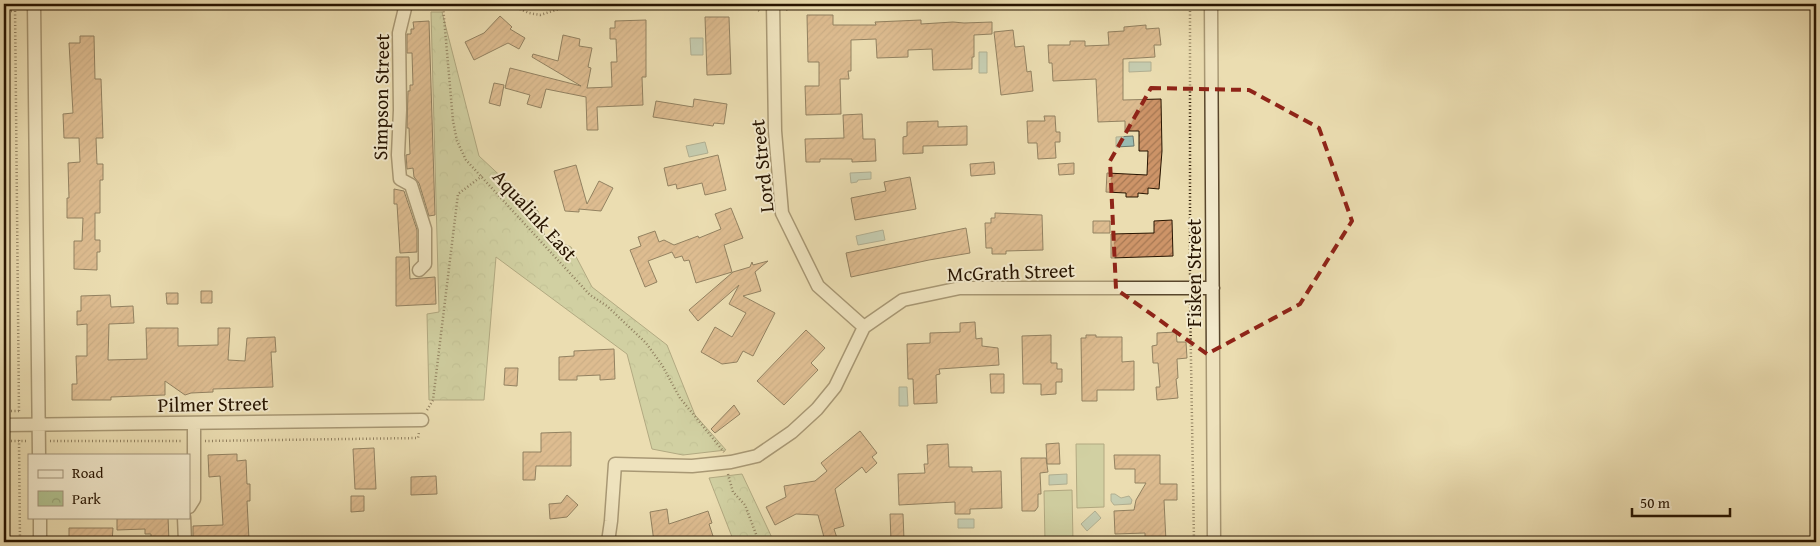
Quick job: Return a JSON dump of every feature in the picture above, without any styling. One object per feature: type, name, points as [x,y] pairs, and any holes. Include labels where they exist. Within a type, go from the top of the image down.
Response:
[{"type":"street","points":[[34,4],[39,448]]},
{"type":"street","name":"Simpson Street","points":[[406,4],[398,33],[400,110],[398,155],[400,179],[411,185],[425,230],[425,264],[419,270]]},
{"type":"street","name":"Lord Street","points":[[772,4],[775,131],[782,213],[818,286],[864,328]]},
{"type":"street","name":"Fisken Street","points":[[1211,4],[1214,542]]},
{"type":"street","name":"McGrath Street","points":[[608,542],[612,521],[615,464],[692,466],[726,463],[757,456],[792,432],[817,409],[835,387],[864,328],[903,300],[960,288],[1213,288]]},
{"type":"street","name":"Pilmer Street","points":[[4,425],[422,420]]},
{"type":"street","points":[[190,505],[194,499],[194,423]]},
{"type":"street","points":[[40,518],[40,542]]},
{"type":"street","points":[[184,518],[185,542]]},
{"type":"path","points":[[14,4],[20,542]]},
{"type":"path","name":"Aqualink East","points":[[598,4],[569,6],[540,16],[513,6],[443,6],[451,99],[457,142],[466,160],[523,224],[590,295],[607,306],[646,344],[662,365],[680,398],[723,450],[733,492],[745,505],[759,542]]},
{"type":"path","points":[[1190,4],[1190,288],[1194,542]]},
{"type":"path","points":[[4,11],[14,11]]},
{"type":"path","points":[[4,441],[19,441],[39,448],[193,441],[418,438],[422,420],[433,400],[458,194],[482,176]]},
{"type":"path","points":[[4,411],[19,411]]},
{"type":"highlighted area","points":[[1151,88],[1249,90],[1319,128],[1352,221],[1300,304],[1207,354],[1116,289],[1110,161]]},
{"type":"green space","points":[[431,12],[442,12],[479,156],[538,211],[545,236],[571,247],[592,287],[667,345],[695,415],[726,450],[683,455],[652,449],[627,354],[496,257],[484,400],[429,400],[427,314],[439,312]]},
{"type":"green space","points":[[1076,444],[1104,444],[1104,507],[1077,508]]},
{"type":"green space","points":[[742,474],[774,542],[734,542],[709,478]]},
{"type":"green space","points":[[1072,490],[1073,542],[1045,542],[1044,491]]},
{"type":"water","points":[[690,38],[703,38],[703,55],[691,55]]},
{"type":"water","points":[[979,52],[987,52],[987,73],[979,73]]},
{"type":"water","points":[[1129,62],[1151,62],[1151,71],[1129,72]]},
{"type":"water","points":[[1133,136],[1134,146],[1116,147],[1116,137]]},
{"type":"water","points":[[705,142],[708,153],[689,157],[686,146]]},
{"type":"water","points":[[871,172],[871,179],[858,180],[851,183],[850,173]]},
{"type":"water","points":[[883,230],[885,240],[858,245],[856,236]]},
{"type":"water","points":[[899,387],[907,387],[908,406],[899,406]]},
{"type":"water","points":[[1067,474],[1067,484],[1049,485],[1049,475]]},
{"type":"water","points":[[1111,494],[1121,498],[1129,496],[1132,500],[1131,504],[1114,505],[1111,501]]},
{"type":"water","points":[[1095,511],[1101,518],[1087,531],[1081,524]]},
{"type":"water","points":[[958,519],[974,519],[974,528],[958,528]]},
{"type":"building","points":[[807,15],[833,15],[833,25],[876,25],[875,22],[921,20],[921,24],[992,22],[992,34],[974,35],[972,69],[933,70],[932,49],[908,50],[908,57],[877,58],[876,39],[851,40],[851,71],[848,71],[849,79],[840,79],[841,114],[806,115],[805,86],[819,86],[819,62],[808,62]]},
{"type":"building","points":[[500,16],[512,27],[510,29],[525,38],[519,49],[508,43],[474,60],[465,42],[484,33]]},
{"type":"building","points":[[705,17],[729,17],[731,74],[707,75]]},
{"type":"building","points":[[646,20],[646,77],[642,77],[643,105],[597,107],[598,130],[587,130],[586,97],[546,89],[541,108],[527,104],[530,95],[505,88],[510,68],[581,86],[532,57],[533,54],[558,61],[563,35],[580,39],[579,46],[592,48],[588,67],[591,68],[587,88],[612,87],[611,62],[617,62],[616,39],[610,39],[610,28],[615,28],[615,21]]},
{"type":"building","points":[[429,21],[435,215],[429,216],[419,183],[414,177],[413,168],[407,169],[406,155],[410,154],[409,128],[407,128],[408,91],[410,91],[410,85],[413,85],[412,53],[407,53],[407,34],[411,34],[411,29],[414,29],[413,22]]},
{"type":"building","points":[[1146,25],[1146,29],[1159,28],[1161,45],[1154,45],[1155,57],[1123,59],[1123,100],[1161,99],[1162,151],[1159,189],[1148,188],[1148,194],[1138,193],[1138,197],[1126,197],[1126,193],[1106,192],[1107,173],[1147,175],[1148,151],[1139,151],[1139,131],[1125,131],[1125,121],[1098,122],[1096,79],[1053,81],[1048,45],[1070,45],[1070,41],[1085,41],[1085,46],[1109,45],[1108,32],[1124,31],[1124,27]]},
{"type":"building","points":[[1013,30],[1015,47],[1024,46],[1027,72],[1031,71],[1033,91],[1001,95],[994,32]]},
{"type":"building","points":[[80,36],[94,36],[95,79],[101,79],[103,138],[96,138],[97,164],[103,164],[103,180],[100,180],[100,213],[95,213],[95,240],[100,240],[100,252],[97,252],[97,270],[74,269],[74,241],[82,241],[83,218],[67,218],[67,198],[69,198],[68,163],[80,162],[79,138],[64,138],[63,114],[73,113],[69,43],[80,43]]},
{"type":"building","points":[[494,83],[504,85],[500,106],[489,103]]},
{"type":"building","points":[[694,99],[727,104],[724,124],[714,123],[713,126],[653,117],[656,101],[693,107]]},
{"type":"building","points":[[862,114],[863,139],[875,139],[876,161],[852,162],[852,159],[820,159],[820,162],[806,162],[805,139],[844,138],[843,115]]},
{"type":"building","points":[[1044,116],[1055,116],[1056,132],[1060,132],[1060,142],[1055,142],[1056,158],[1038,159],[1037,143],[1028,143],[1027,121],[1045,121]]},
{"type":"building","points":[[938,121],[938,127],[967,126],[967,145],[923,146],[923,153],[903,154],[903,137],[907,136],[907,122]]},
{"type":"building","points":[[718,155],[726,190],[705,195],[702,183],[677,189],[676,184],[668,186],[664,168]]},
{"type":"building","points":[[994,162],[995,174],[971,176],[970,164]]},
{"type":"building","points":[[1074,163],[1074,174],[1059,175],[1058,164]]},
{"type":"building","points":[[576,165],[587,204],[599,181],[613,188],[601,211],[579,209],[579,212],[565,211],[554,171]]},
{"type":"building","points":[[910,177],[916,209],[855,220],[851,198],[886,191],[884,182]]},
{"type":"building","points":[[394,189],[404,191],[417,230],[417,252],[400,253],[397,204],[394,204]]},
{"type":"building","points":[[731,208],[743,238],[724,245],[732,272],[696,283],[689,260],[684,261],[682,256],[675,258],[672,252],[648,261],[657,282],[645,287],[630,250],[641,246],[638,237],[655,231],[659,242],[664,240],[674,245],[698,236],[699,238],[721,229],[715,214]]},
{"type":"building","points":[[995,213],[1042,215],[1043,250],[1006,251],[1006,254],[992,254],[992,248],[986,248],[985,223],[991,223],[991,218],[995,218]]},
{"type":"building","points":[[1172,220],[1173,256],[1111,258],[1111,234],[1154,233],[1154,221]]},
{"type":"building","points":[[1093,221],[1110,221],[1110,233],[1093,233]]},
{"type":"building","points":[[966,228],[970,253],[851,277],[846,253]]},
{"type":"building","points":[[396,257],[409,257],[410,279],[435,277],[436,304],[396,306]]},
{"type":"building","points":[[768,261],[755,272],[761,291],[743,296],[775,313],[753,356],[743,351],[737,362],[722,364],[701,352],[715,327],[732,337],[746,313],[729,304],[739,285],[698,321],[689,310],[733,272],[750,267],[752,262],[753,265]]},
{"type":"building","points":[[201,291],[212,291],[212,303],[201,303]]},
{"type":"building","points":[[166,293],[178,293],[178,304],[167,304]]},
{"type":"building","points":[[110,295],[111,307],[133,306],[134,323],[109,324],[108,360],[147,359],[146,328],[178,328],[178,346],[218,345],[218,328],[230,328],[228,360],[245,361],[247,338],[275,337],[276,352],[271,352],[273,387],[213,389],[213,392],[185,395],[165,381],[165,395],[111,397],[111,400],[72,400],[72,384],[77,384],[76,356],[87,356],[87,324],[77,325],[77,311],[81,311],[81,296]]},
{"type":"building","points":[[975,322],[976,339],[982,338],[982,346],[998,348],[999,365],[939,369],[940,374],[936,375],[937,403],[914,404],[913,379],[908,379],[907,344],[930,343],[930,333],[960,332],[960,323]]},
{"type":"building","points":[[806,330],[825,348],[811,363],[818,370],[784,405],[757,381]]},
{"type":"building","points":[[1176,332],[1177,342],[1186,342],[1187,358],[1177,359],[1178,378],[1176,379],[1178,398],[1157,400],[1156,387],[1160,387],[1158,363],[1153,363],[1152,346],[1157,345],[1157,333]]},
{"type":"building","points":[[1051,335],[1051,363],[1057,363],[1057,369],[1062,369],[1062,382],[1056,382],[1056,394],[1041,395],[1041,384],[1023,384],[1022,336]]},
{"type":"building","points":[[1086,335],[1122,337],[1122,362],[1134,361],[1134,390],[1097,390],[1097,401],[1082,401],[1081,338],[1086,338]]},
{"type":"building","points":[[614,349],[615,379],[600,380],[600,375],[577,376],[577,380],[559,380],[559,357],[574,356],[574,351]]},
{"type":"building","points":[[505,368],[518,368],[517,386],[504,385]]},
{"type":"building","points":[[990,374],[1004,374],[1004,393],[991,393]]},
{"type":"building","points":[[734,405],[740,414],[715,433],[711,429]]},
{"type":"building","points":[[860,431],[877,453],[872,457],[877,463],[866,473],[862,467],[835,489],[844,526],[834,529],[837,538],[825,541],[818,515],[796,514],[775,525],[766,507],[786,497],[784,486],[815,481],[827,471],[821,463]]},
{"type":"building","points":[[571,432],[571,466],[536,466],[535,480],[523,480],[523,452],[541,452],[541,433]]},
{"type":"building","points":[[1059,443],[1060,464],[1047,464],[1046,444]]},
{"type":"building","points":[[948,444],[949,467],[972,467],[972,472],[1001,471],[1002,508],[970,509],[970,514],[955,514],[955,502],[899,505],[898,474],[925,473],[924,464],[928,464],[927,445]]},
{"type":"building","points":[[374,448],[376,489],[355,489],[353,449]]},
{"type":"building","points":[[237,454],[237,461],[246,460],[247,484],[250,484],[250,501],[247,501],[249,540],[193,542],[193,526],[223,525],[220,476],[209,477],[208,455]]},
{"type":"building","points":[[1114,455],[1160,455],[1160,484],[1177,484],[1177,500],[1164,500],[1166,542],[1145,542],[1145,533],[1115,534],[1114,511],[1134,510],[1136,500],[1146,483],[1135,483],[1135,469],[1115,469]]},
{"type":"building","points":[[1021,458],[1046,458],[1048,472],[1040,473],[1041,494],[1038,494],[1038,507],[1035,511],[1022,511]]},
{"type":"building","points":[[436,476],[437,494],[411,495],[411,477]]},
{"type":"building","points":[[567,495],[578,505],[567,517],[550,519],[549,504],[561,503]]},
{"type":"building","points":[[351,496],[364,496],[364,511],[351,512]]},
{"type":"building","points":[[667,509],[669,524],[708,511],[712,523],[709,524],[715,542],[654,542],[650,512]]},
{"type":"building","points":[[890,514],[903,514],[904,540],[891,541]]},
{"type":"building","points":[[117,518],[168,518],[169,542],[151,542],[151,534],[145,534],[145,529],[117,530]]},
{"type":"building","points":[[69,528],[113,528],[112,542],[69,542]]}]
